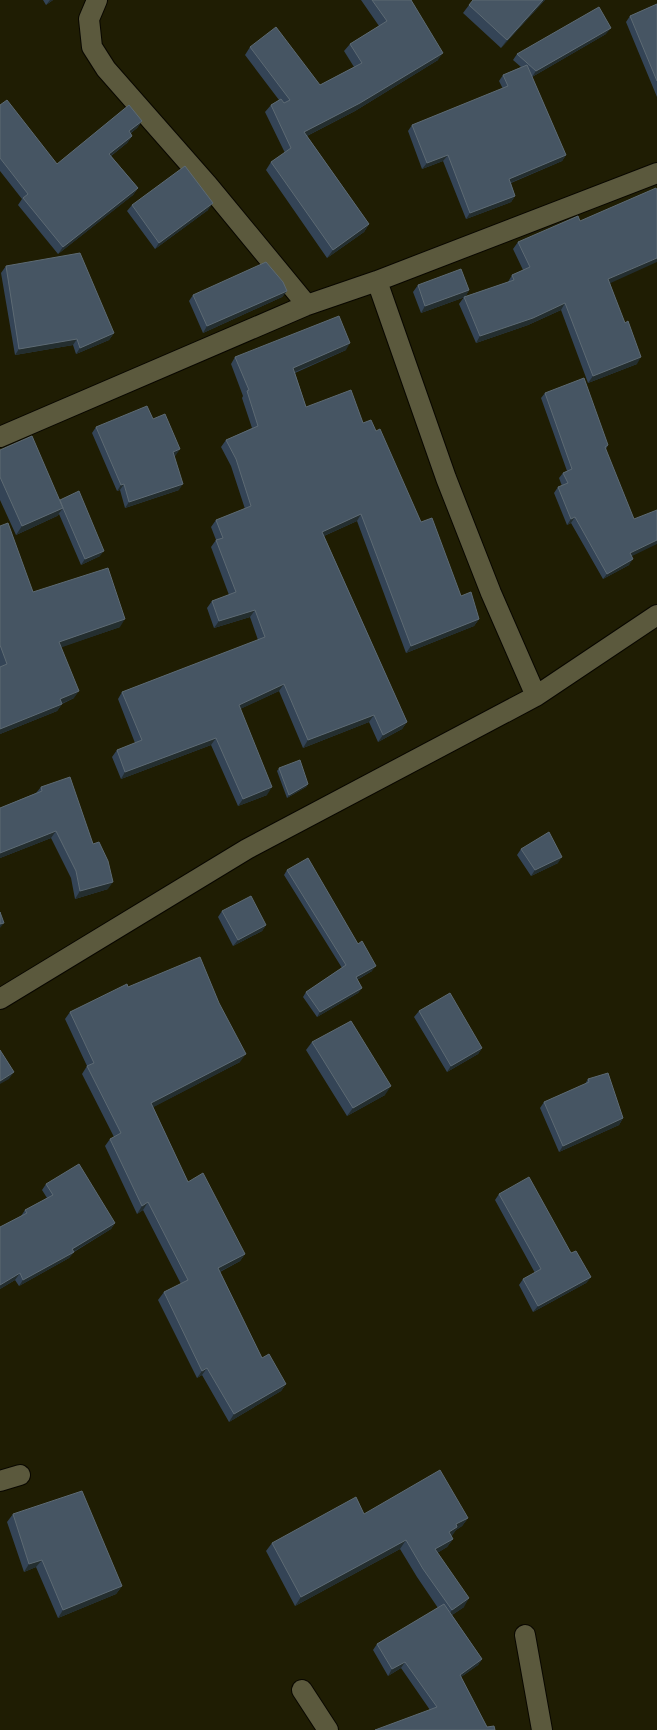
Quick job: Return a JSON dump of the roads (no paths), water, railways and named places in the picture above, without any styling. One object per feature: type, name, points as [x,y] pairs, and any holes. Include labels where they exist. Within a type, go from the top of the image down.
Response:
[{"type":"street","points":[[97,0],[89,19],[92,47],[106,69],[208,186],[307,305]]},
{"type":"street","points":[[0,437],[307,305],[377,281],[657,173]]},
{"type":"street","points":[[377,281],[446,478],[491,593],[536,696]]},
{"type":"street","points":[[0,999],[247,849],[536,696],[657,615]]},
{"type":"street","points":[[0,1481],[20,1475]]},
{"type":"street","points":[[524,1635],[542,1730]]},
{"type":"street","points":[[302,1690],[328,1730]]}]
